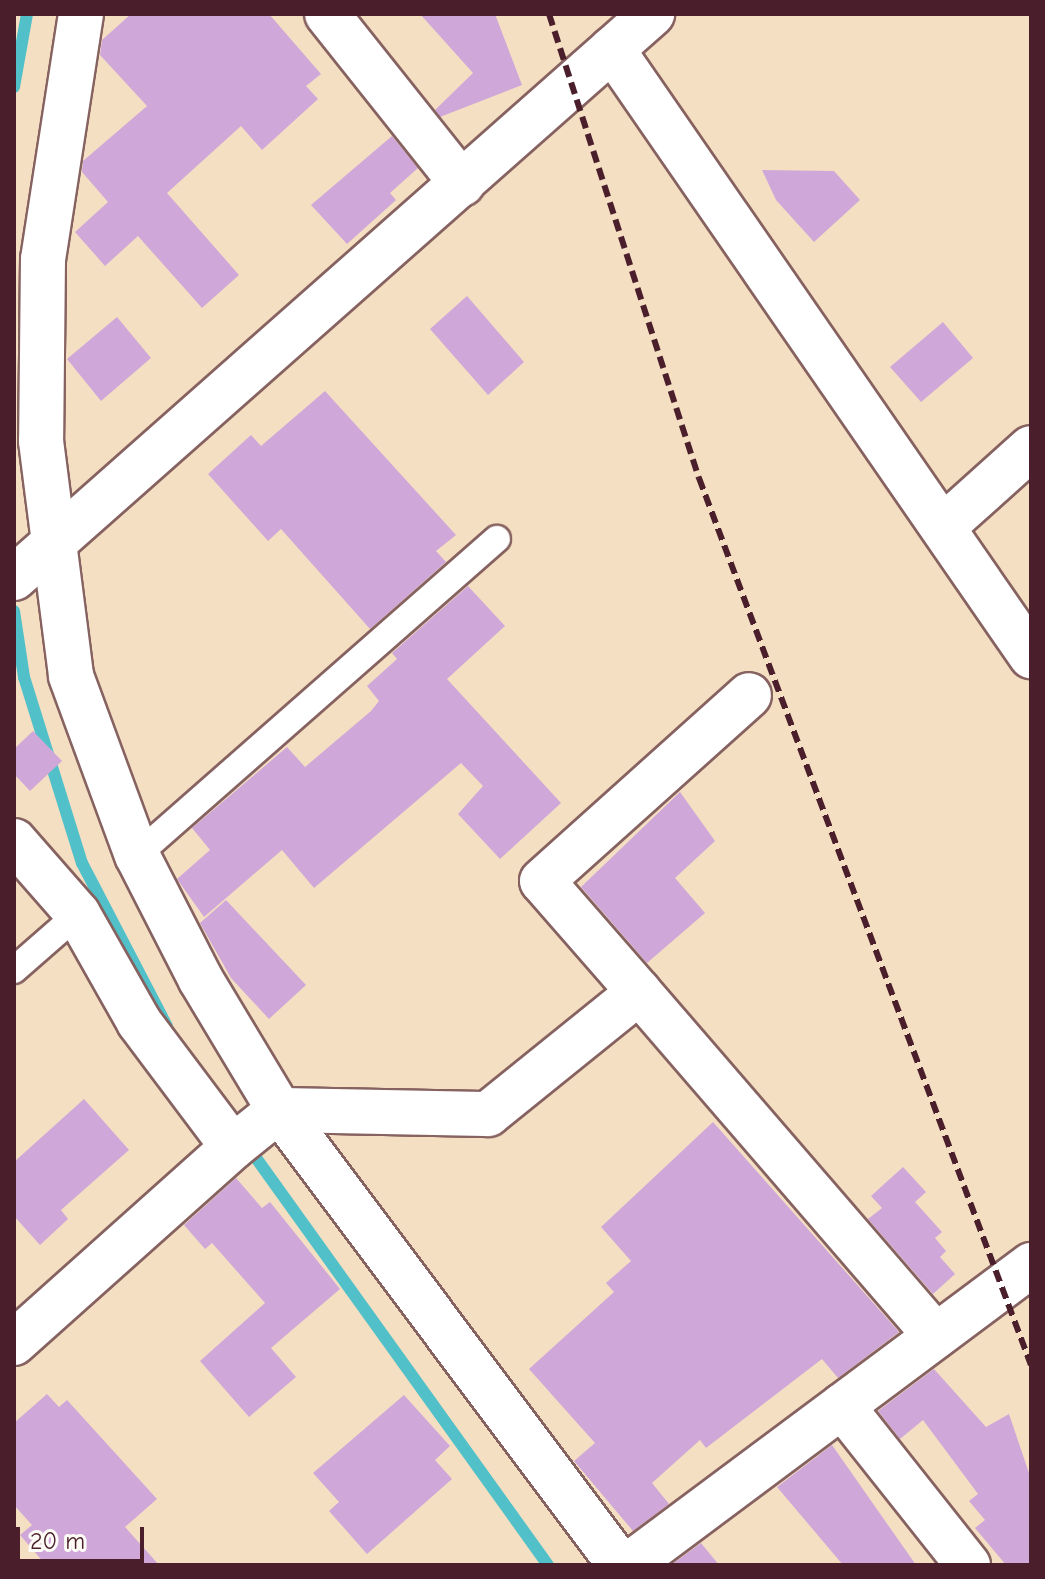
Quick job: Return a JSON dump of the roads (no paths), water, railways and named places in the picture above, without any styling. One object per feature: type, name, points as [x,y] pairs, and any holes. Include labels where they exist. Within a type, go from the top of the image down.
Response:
[{"type":"street","points":[[81,14],[43,259],[41,441],[71,676],[137,855],[201,980],[279,1110],[620,1565]]},
{"type":"street","points":[[327,14],[462,184]]},
{"type":"street","points":[[14,578],[652,14]]},
{"type":"street","points":[[612,49],[1031,656]]},
{"type":"street","points":[[943,527],[1031,448]]},
{"type":"street","points":[[749,695],[542,881],[936,1336]]},
{"type":"street","points":[[14,841],[78,914],[139,1022],[233,1147]]},
{"type":"street","points":[[14,1343],[233,1147],[279,1110],[488,1114],[639,992]]},
{"type":"street","points":[[629,1565],[1031,1265]]},
{"type":"street","points":[[842,1406],[968,1565]]},
{"type":"lane","points":[[137,855],[497,539]]},
{"type":"lane","points":[[14,970],[78,914]]},
{"type":"waterway","points":[[14,87],[27,14]]},
{"type":"waterway","points":[[14,611],[24,677],[82,863],[167,1026]]},
{"type":"waterway","points":[[246,1144],[548,1565]]},
{"type":"railway","points":[[549,14],[699,478],[1031,1365]]}]
